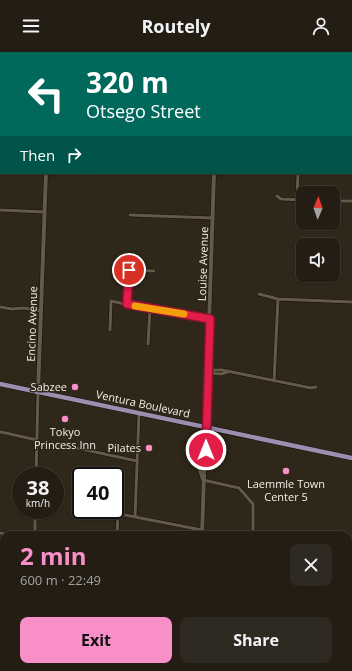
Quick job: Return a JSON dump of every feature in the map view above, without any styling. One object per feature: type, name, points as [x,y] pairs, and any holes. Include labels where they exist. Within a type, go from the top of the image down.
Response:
[{"type":"main road","name":"Ventura Boulevard","points":[[0,384],[352,458]]},
{"type":"street","name":"Encino Avenue","points":[[36,467],[46,174]]},
{"type":"street","name":"Louise Avenue","points":[[202,530],[203,480],[206,455],[205,427],[209,371],[214,174]]},
{"type":"street","points":[[298,174],[298,186]]},
{"type":"street","points":[[277,196],[281,199],[296,200]]},
{"type":"street","points":[[340,201],[352,201]]},
{"type":"street","points":[[0,210],[44,212]]},
{"type":"street","points":[[130,215],[213,218]]},
{"type":"street","points":[[127,304],[129,259]]},
{"type":"street","points":[[129,270],[154,271]]},
{"type":"street","points":[[259,294],[278,299],[352,302]]},
{"type":"street","points":[[274,381],[278,299]]},
{"type":"street","points":[[110,330],[111,301],[210,319]]},
{"type":"street","points":[[0,307],[12,309],[24,308],[41,311]]},
{"type":"street","points":[[148,344],[150,309]]},
{"type":"street","points":[[209,371],[222,374],[228,372],[311,388],[316,387]]},
{"type":"street","points":[[135,517],[139,413]]},
{"type":"street","name":"Louise Avenue","points":[[203,480],[196,460],[195,452],[205,427]]},
{"type":"street","points":[[1,432],[37,440]]},
{"type":"street","points":[[72,447],[138,461]]},
{"type":"street","points":[[203,480],[239,488],[253,504],[252,531]]},
{"type":"street","points":[[124,515],[202,530]]},
{"type":"street","points":[[34,531],[35,519]]},
{"type":"street","points":[[117,531],[118,519]]},
{"type":"slow traffic","points":[[135,306],[161,312],[175,312],[184,314]]},
{"type":"place","name":"Sabzee","points":[[75,387]]},
{"type":"place","name":"Tokyo Princess Inn","points":[[65,419]]},
{"type":"place","name":"Pilates","points":[[149,448]]},
{"type":"place","name":"Laemmle Town Center 5","points":[[286,471]]},
{"type":"route","points":[[129,270],[127,304],[161,312],[175,312],[210,319],[209,373],[205,427],[206,450]]}]
